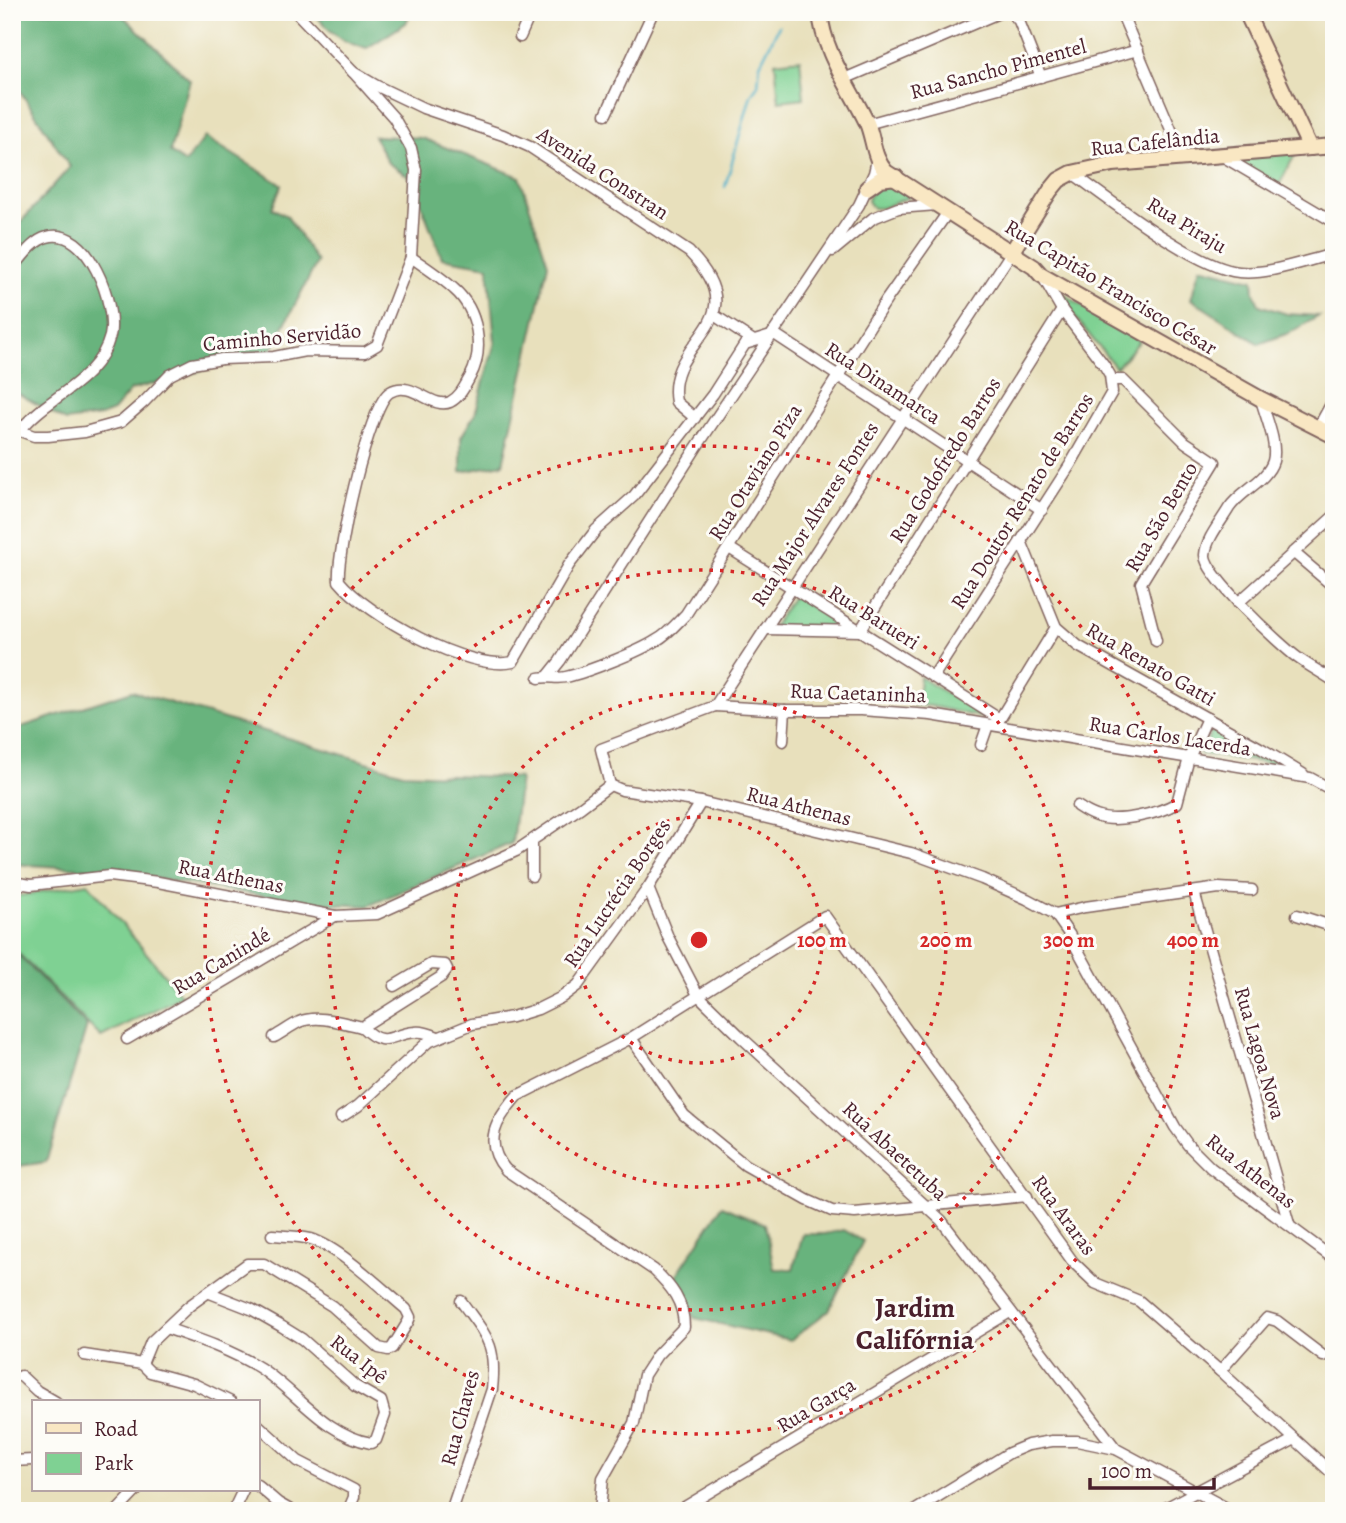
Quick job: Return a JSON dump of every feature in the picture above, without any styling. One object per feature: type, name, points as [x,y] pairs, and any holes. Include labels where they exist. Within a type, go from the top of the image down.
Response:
[{"type":"street","name":"Avenida Constran","points":[[296,12],[353,72],[423,108],[530,147],[554,160],[689,251],[702,265],[715,289],[713,315]]},
{"type":"street","points":[[520,37],[531,12]]},
{"type":"street","points":[[606,114],[653,12]]},
{"type":"street","points":[[411,257],[456,290],[473,315],[478,341],[475,366],[461,393],[450,402],[440,403],[415,391],[401,389],[390,392],[382,400],[374,416],[362,457],[337,571],[338,581],[351,595],[425,641],[488,663],[513,662],[569,565],[596,530],[634,496],[713,394],[744,344],[772,335],[859,205],[877,160],[867,124],[824,33],[820,12]]},
{"type":"street","points":[[844,79],[1001,12]]},
{"type":"street","points":[[1010,12],[1019,21],[1041,77]]},
{"type":"street","points":[[1121,12],[1184,160]]},
{"type":"street","points":[[1246,12],[1310,148]]},
{"type":"street","name":"Rua Sancho Pimentel","points":[[867,124],[1138,50]]},
{"type":"street","name":"Caminho Servidão","points":[[12,269],[35,243],[46,237],[67,237],[77,242],[92,262],[106,293],[111,319],[110,336],[100,361],[77,383],[37,412],[19,431],[48,436],[85,432],[121,422],[170,375],[192,364],[222,359],[274,357],[305,351],[365,352],[372,348],[381,335],[411,257],[416,170],[411,148],[394,118],[353,72]]},
{"type":"street","name":"Rua Cafelândia","points":[[1014,248],[1050,191],[1059,180],[1072,173],[1113,164],[1334,146]]},
{"type":"street","points":[[1222,156],[1334,222]]},
{"type":"street","name":"Rua Capitão Francisco César","points":[[877,160],[886,172],[942,209],[1014,248],[1041,275],[1261,399],[1334,436]]},
{"type":"street","name":"Rua Piraju","points":[[1072,173],[1183,249],[1220,268],[1253,273],[1334,254]]},
{"type":"street","points":[[867,188],[880,179],[896,177]]},
{"type":"street","points":[[859,205],[862,212],[873,218]]},
{"type":"street","points":[[827,256],[873,218],[898,208],[942,209]]},
{"type":"street","name":"Rua Otaviano Piza","points":[[772,335],[543,677],[561,678],[574,675],[659,639],[686,614],[942,209]]},
{"type":"street","name":"Rua Major Alvares Fontes","points":[[715,706],[1014,248]]},
{"type":"street","name":"Rua Doutor Renato de Barros","points":[[933,677],[1042,510],[1110,399],[1111,380],[1098,356],[1062,310],[1041,275]]},
{"type":"street","name":"Rua Godofredo Barros","points":[[860,631],[1062,310]]},
{"type":"street","points":[[684,431],[674,388],[678,371],[713,315],[752,340]]},
{"type":"street","name":"Rua Dinamarca","points":[[772,335],[1042,510]]},
{"type":"street","name":"Rua São Bento","points":[[1111,380],[1123,380],[1185,442],[1215,462],[1141,583],[1156,641]]},
{"type":"street","points":[[1261,399],[1273,446],[1273,460],[1268,470],[1233,502],[1207,546],[1205,558],[1208,566],[1238,603],[1297,657],[1334,681]]},
{"type":"street","points":[[1318,428],[1334,399]]},
{"type":"street","points":[[676,402],[695,418]]},
{"type":"street","points":[[1238,603],[1334,516]]},
{"type":"street","name":"Rua Renato Gatti","points":[[1021,541],[1056,627],[1078,646],[1310,778]]},
{"type":"street","name":"Rua Barueri","points":[[729,548],[933,677],[995,723]]},
{"type":"street","points":[[1293,552],[1334,587]]},
{"type":"street","points":[[981,745],[1056,627]]},
{"type":"street","points":[[765,629],[860,631]]},
{"type":"street","points":[[610,785],[601,749],[715,706]]},
{"type":"street","name":"Rua Caetaninha","points":[[715,706],[861,710],[995,723]]},
{"type":"street","points":[[783,741],[785,710]]},
{"type":"street","points":[[1077,806],[1099,817],[1113,818],[1152,814],[1177,803],[1189,758],[1207,718]]},
{"type":"street","name":"Rua Carlos Lacerda","points":[[995,723],[1310,778],[1334,791]]},
{"type":"street","name":"Rua Athenas","points":[[12,882],[31,886],[109,876],[158,882],[335,916],[377,914],[453,881],[532,841],[610,785],[622,790],[701,802],[911,853],[982,879],[1055,914],[1069,934],[1175,1127],[1188,1145],[1211,1168],[1334,1259]]},
{"type":"street","name":"Rua Lucrécia Borges","points":[[341,1117],[358,1106],[428,1042],[472,1024],[538,1009],[578,985],[648,888],[701,802]]},
{"type":"street","points":[[532,841],[532,876]]},
{"type":"street","name":"Rua Abaetetuba","points":[[648,888],[668,937],[698,995],[941,1220],[1116,1449]]},
{"type":"street","points":[[1055,914],[1219,888],[1252,890]]},
{"type":"street","name":"Rua Lagoa Nova","points":[[1194,892],[1289,1225]]},
{"type":"street","points":[[1297,915],[1334,927]]},
{"type":"street","name":"Rua Canindé","points":[[127,1039],[335,916]]},
{"type":"street","name":"Rua Araras","points":[[698,995],[825,916],[1073,1262],[1095,1283],[1139,1301],[1334,1475]]},
{"type":"street","points":[[362,1027],[441,977],[446,967],[442,963],[431,964],[394,986]]},
{"type":"street","points":[[600,1511],[603,1478],[634,1423],[644,1375],[657,1355],[684,1327],[682,1307],[668,1282],[654,1270],[506,1170],[497,1160],[493,1147],[496,1124],[517,1096],[631,1038],[698,995]]},
{"type":"street","name":"Rua Lucrécia Borges","points":[[274,1037],[301,1021],[321,1020],[362,1027],[381,1041],[417,1032],[438,1037]]},
{"type":"street","points":[[631,1038],[684,1115],[745,1165],[807,1200],[832,1210],[855,1213],[1027,1196]]},
{"type":"street","points":[[142,1364],[151,1342],[189,1306],[247,1264],[264,1264],[332,1306],[379,1348],[392,1348],[410,1317],[406,1309],[360,1270],[324,1245],[310,1239],[272,1235]]},
{"type":"street","name":"Rua Ipê","points":[[166,1328],[235,1354],[261,1369],[328,1425],[346,1435],[371,1443],[376,1440],[384,1415],[381,1401],[355,1386],[281,1325],[251,1309],[210,1293]]},
{"type":"street","name":"Rua Chaves","points":[[451,1511],[492,1389],[494,1367],[493,1352],[486,1337],[461,1301]]},
{"type":"street","name":"Rua Garça","points":[[678,1511],[1010,1312]]},
{"type":"street","points":[[1220,1371],[1267,1318],[1277,1321],[1323,1356]]},
{"type":"street","points":[[84,1355],[142,1364],[150,1372],[194,1384],[226,1400]]},
{"type":"street","points":[[20,1376],[53,1400]]},
{"type":"street","points":[[259,1426],[298,1461],[354,1490],[348,1511]]},
{"type":"street","points":[[1160,1511],[1293,1440]]},
{"type":"street","points":[[914,1511],[1009,1453],[1028,1445],[1052,1441],[1077,1441],[1116,1449],[1232,1511]]},
{"type":"street","points":[[12,1461],[32,1460]]},
{"type":"street","points":[[259,1487],[292,1511]]},
{"type":"street","points":[[117,1511],[135,1492]]},
{"type":"street","points":[[233,1511],[242,1492]]},
{"type":"green space","points":[[12,12],[119,12],[190,80],[170,152],[185,163],[205,137],[282,185],[272,208],[287,216],[317,262],[271,351],[131,390],[113,411],[101,416],[66,421],[12,390],[12,232],[70,167],[12,79]]},
{"type":"green space","points":[[313,12],[411,12],[406,23],[367,48],[337,36]]},
{"type":"green space","points":[[800,59],[804,98],[779,101],[775,62]]},
{"type":"green space","points":[[374,136],[422,138],[520,177],[548,264],[503,464],[461,472],[461,437],[475,414],[495,342],[488,266],[442,258],[411,178],[388,163]]},
{"type":"green space","points":[[1297,151],[1279,185],[1226,157]]},
{"type":"green space","points":[[889,183],[896,185],[910,197],[882,208],[873,208],[868,201],[871,193],[878,186]]},
{"type":"green space","points":[[1200,267],[1253,280],[1259,305],[1287,314],[1319,316],[1289,333],[1259,344],[1191,299]]},
{"type":"green space","points":[[1049,285],[1140,341],[1116,368]]},
{"type":"green space","points":[[794,595],[832,621],[832,625],[828,628],[773,627]]},
{"type":"green space","points":[[920,677],[988,719],[931,706],[912,705]]},
{"type":"green space","points":[[132,691],[403,773],[520,778],[512,843],[368,906],[302,902],[96,869],[12,864],[12,730]]},
{"type":"green space","points":[[1213,728],[1274,760],[1274,764],[1200,754]]},
{"type":"green space","points":[[88,883],[182,996],[101,1037],[12,947],[12,897]]},
{"type":"green space","points":[[12,948],[87,1026],[46,1162],[12,1167]]},
{"type":"green space","points":[[722,1206],[765,1224],[774,1269],[793,1269],[803,1234],[825,1234],[844,1230],[863,1241],[829,1310],[791,1340],[694,1318],[676,1276]]},
{"type":"waterway","points":[[725,187],[751,95],[758,85],[760,64],[779,26]]},
{"type":"district","name":"Jardim Califórnia","points":[[915,1324]]}]
